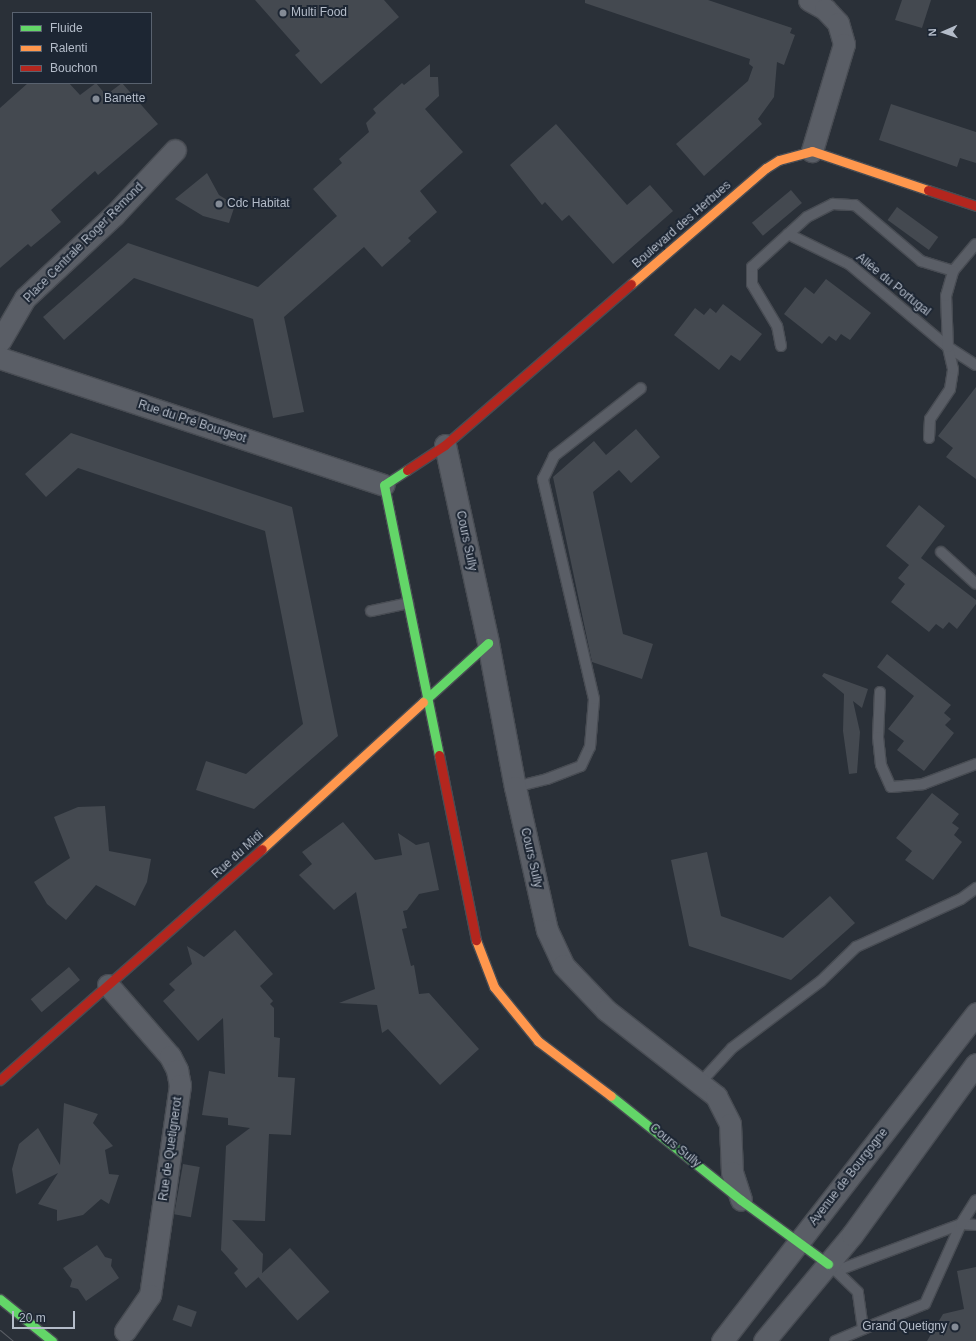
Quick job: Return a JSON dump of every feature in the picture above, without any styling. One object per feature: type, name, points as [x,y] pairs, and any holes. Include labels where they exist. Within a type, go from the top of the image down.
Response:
[{"type":"street","points":[[809,0],[832,16],[842,32],[844,44],[812,151],[976,206]]},
{"type":"street","name":"Place Centrale Roger Remond","points":[[0,341],[25,298],[114,215],[175,150]]},
{"type":"street","name":"Boulevard des Herbues","points":[[384,485],[445,445],[766,168],[779,160],[812,151]]},
{"type":"street","name":"Rue du Pré Bourgeot","points":[[0,358],[384,485]]},
{"type":"street","name":"Cours Sully","points":[[445,445],[488,643],[515,787],[547,930],[563,965],[606,1010],[716,1096],[730,1124],[732,1172],[741,1200]]},
{"type":"street","name":"Cours Sully","points":[[384,485],[477,943],[494,987],[538,1041],[653,1128],[741,1200],[832,1267]]},
{"type":"street","name":"Rue du Midi","points":[[0,1080],[428,700],[488,643]]},
{"type":"street","name":"Rue de Quetignerot","points":[[108,985],[170,1056],[177,1070],[180,1084],[150,1295],[125,1331]]},
{"type":"street","name":"Avenue de Bourgogne","points":[[733,1341],[976,1013]]},
{"type":"street","name":"Avenue de Bourgogne","points":[[722,1341],[803,1245],[976,1032]]},
{"type":"street","points":[[782,1341],[852,1235],[976,1064]]},
{"type":"street","points":[[764,1341],[832,1267],[976,1081]]},
{"type":"street","points":[[0,1299],[52,1341]]},
{"type":"lane","points":[[782,346],[777,326],[752,284],[752,267],[807,217],[833,204],[855,205],[921,260],[953,271]]},
{"type":"lane","name":"Allée du Portugal","points":[[788,234],[849,264],[948,347],[976,365]]},
{"type":"lane","points":[[929,438],[930,419],[950,389],[953,369],[948,347],[946,296],[953,271],[976,244]]},
{"type":"lane","points":[[515,787],[547,779],[581,766],[590,747],[594,699],[543,479],[554,456],[641,388]]},
{"type":"lane","points":[[941,552],[976,584]]},
{"type":"lane","points":[[371,611],[408,603]]},
{"type":"lane","points":[[880,692],[878,737],[881,765],[890,788],[923,784],[976,764]]},
{"type":"lane","points":[[700,1083],[732,1048],[821,981],[856,947],[961,899],[976,888]]},
{"type":"lane","points":[[835,1341],[925,1304],[961,1224],[976,1200]]},
{"type":"lane","points":[[863,1329],[858,1292],[832,1267],[961,1224],[976,1225]]},
{"type":"building","points":[[255,0],[384,0],[399,17],[321,84],[295,55],[300,51]]},
{"type":"building","points":[[585,0],[708,0],[792,28],[790,33],[795,35],[784,65],[777,62],[774,97],[758,119],[762,124],[704,176],[676,144],[748,81],[753,67],[749,64],[750,59],[585,3]]},
{"type":"building","points":[[902,0],[931,0],[922,28],[895,20]]},
{"type":"building","points":[[430,64],[430,77],[438,77],[439,96],[425,109],[463,152],[420,191],[437,212],[408,238],[411,241],[382,267],[364,247],[284,317],[304,412],[273,418],[253,319],[134,278],[64,340],[43,317],[128,243],[258,287],[337,216],[313,189],[342,163],[339,159],[369,132],[366,123],[376,113],[373,109],[402,83],[404,85]]},
{"type":"building","points":[[27,84],[70,84],[80,95],[97,84],[106,95],[121,84],[123,84],[158,124],[98,175],[95,171],[51,210],[61,222],[31,247],[28,244],[0,268],[0,108]]},
{"type":"building","points":[[891,104],[976,132],[976,163],[960,158],[957,167],[879,140]]},
{"type":"building","points":[[556,124],[627,205],[650,185],[673,211],[613,264],[569,215],[562,221],[545,202],[542,205],[510,165]]},
{"type":"building","points":[[207,173],[219,195],[235,205],[229,223],[203,216],[175,199]]},
{"type":"building","points":[[791,190],[802,203],[763,236],[752,223]]},
{"type":"building","points":[[897,207],[938,237],[929,250],[888,220]]},
{"type":"building","points":[[826,279],[871,313],[850,340],[841,334],[836,341],[829,336],[822,344],[784,314],[805,287],[814,294]]},
{"type":"building","points":[[723,304],[762,334],[740,361],[731,355],[719,370],[674,335],[695,308],[704,315],[710,308],[716,313]]},
{"type":"building","points":[[976,387],[976,479],[946,457],[953,448],[938,436]]},
{"type":"building","points":[[636,429],[660,457],[631,483],[619,470],[593,492],[623,634],[653,644],[642,679],[592,662],[553,477],[594,441],[606,455]]},
{"type":"building","points":[[71,433],[292,507],[338,736],[254,809],[196,790],[206,761],[246,774],[303,724],[265,531],[78,468],[46,497],[25,474]]},
{"type":"building","points":[[919,505],[945,526],[921,558],[976,600],[976,604],[957,629],[949,622],[943,629],[936,624],[929,632],[891,602],[905,584],[898,578],[909,565],[886,546]]},
{"type":"building","points":[[887,654],[951,705],[944,713],[951,719],[945,725],[954,733],[924,771],[897,750],[904,741],[888,729],[914,696],[877,667]]},
{"type":"building","points":[[824,673],[868,689],[862,708],[853,701],[860,732],[857,773],[849,774],[843,731],[844,694],[822,676]]},
{"type":"building","points":[[932,793],[959,814],[952,823],[959,828],[954,835],[962,842],[933,880],[905,860],[912,851],[896,838]]},
{"type":"building","points":[[105,806],[109,851],[151,859],[147,882],[135,906],[96,885],[66,920],[47,904],[34,882],[70,858],[54,817],[78,807]]},
{"type":"building","points":[[343,822],[375,860],[402,855],[398,833],[416,845],[429,842],[439,890],[419,894],[407,910],[403,911],[407,928],[402,929],[411,966],[414,965],[419,994],[429,993],[479,1049],[440,1085],[388,1029],[382,1033],[377,1005],[339,1003],[375,989],[356,892],[334,910],[299,875],[312,864],[302,852]]},
{"type":"building","points":[[707,852],[721,916],[783,938],[830,896],[855,923],[791,980],[689,946],[671,860]]},
{"type":"building","points":[[235,930],[273,974],[260,986],[273,1001],[270,1004],[274,1008],[274,1037],[280,1038],[278,1077],[295,1078],[291,1135],[269,1134],[265,1221],[232,1220],[263,1254],[262,1274],[246,1288],[234,1273],[238,1269],[221,1250],[226,1146],[250,1128],[228,1125],[228,1118],[202,1115],[209,1071],[225,1074],[223,1018],[198,1041],[163,1001],[175,990],[169,984],[192,964],[187,946],[204,957]]},
{"type":"building","points":[[69,967],[80,980],[42,1012],[31,999]]},
{"type":"building","points":[[64,1103],[98,1114],[93,1123],[113,1146],[105,1150],[109,1174],[119,1175],[109,1204],[101,1199],[83,1215],[57,1221],[57,1210],[38,1204],[58,1173],[16,1194],[12,1169],[19,1144],[38,1128],[60,1165]]},
{"type":"building","points":[[183,1164],[200,1167],[191,1217],[174,1214]]},
{"type":"building","points":[[97,1245],[105,1257],[112,1259],[111,1266],[119,1278],[86,1301],[78,1289],[70,1287],[72,1280],[63,1268]]},
{"type":"building","points":[[290,1248],[329,1292],[298,1321],[258,1277]]},
{"type":"building","name":"Grand Quetigny","points":[[976,1267],[976,1341],[927,1341],[943,1314],[964,1309],[957,1271]]},
{"type":"building","points":[[178,1305],[197,1312],[191,1327],[173,1320]]},
{"type":"tram line","points":[[0,1330],[13,1341]]},
{"type":"traffic: fast","points":[[407,470],[384,485],[439,755]]},
{"type":"traffic: fast","points":[[423,702],[488,643]]},
{"type":"traffic: fast","points":[[611,1096],[741,1200],[828,1264]]},
{"type":"traffic: fast","points":[[0,1299],[52,1341]]},
{"type":"traffic: slow","points":[[631,284],[766,168],[779,160],[812,151],[928,190]]},
{"type":"traffic: slow","points":[[262,849],[423,702]]},
{"type":"traffic: slow","points":[[476,940],[494,987],[538,1041],[611,1096]]},
{"type":"traffic: jam","points":[[928,190],[976,206]]},
{"type":"traffic: jam","points":[[407,470],[445,445],[631,284]]},
{"type":"traffic: jam","points":[[439,755],[476,940]]},
{"type":"traffic: jam","points":[[0,1080],[262,849]]},
{"type":"place","name":"Multi Food","points":[[283,13]]},
{"type":"place","name":"Banette","points":[[96,99]]},
{"type":"place","name":"Cdc Habitat","points":[[219,204]]},
{"type":"place","name":"Grand Quetigny","points":[[955,1327]]}]
